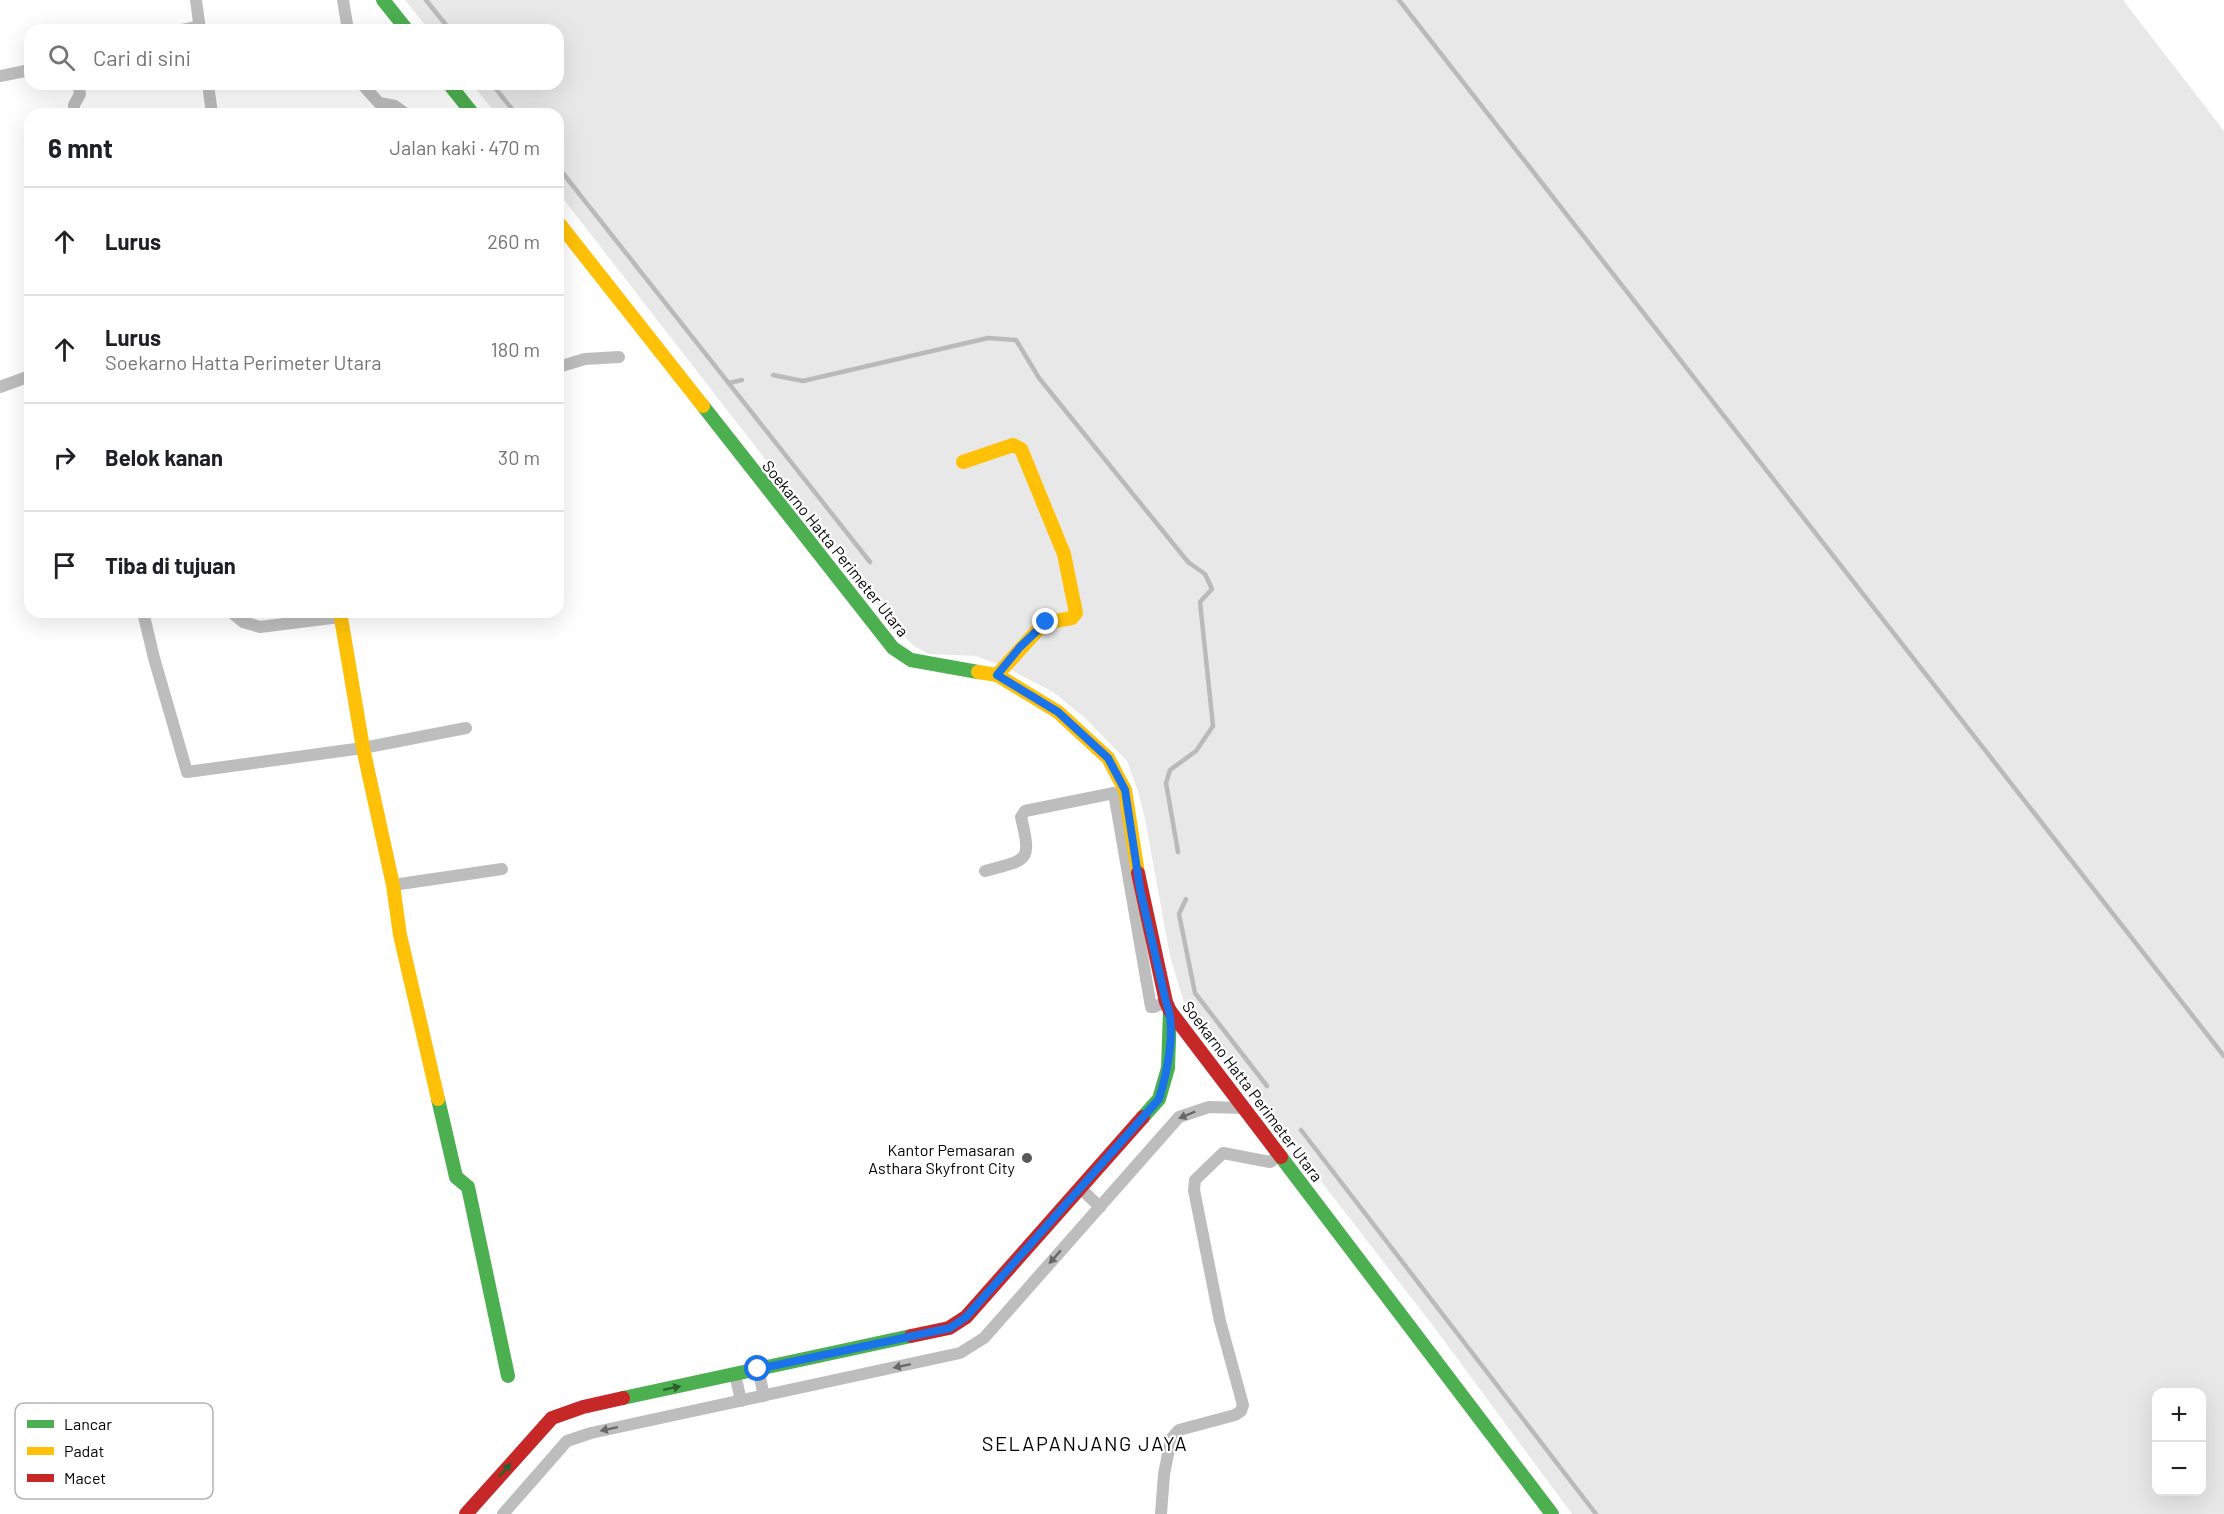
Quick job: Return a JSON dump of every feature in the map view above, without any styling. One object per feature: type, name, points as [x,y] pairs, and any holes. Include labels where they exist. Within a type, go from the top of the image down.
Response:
[{"type":"street","points":[[196,0],[199,24]]},
{"type":"street","points":[[343,0],[347,24]]},
{"type":"street","points":[[383,0],[402,24]]},
{"type":"street","points":[[0,76],[24,71]]},
{"type":"street","points":[[74,108],[80,94],[79,90]]},
{"type":"street","points":[[209,90],[211,108]]},
{"type":"street","points":[[367,90],[379,103],[398,108]]},
{"type":"street","points":[[454,90],[468,108]]},
{"type":"street","name":"Soekarno Hatta Perimeter Utara","points":[[564,230],[893,648],[911,660],[997,675],[1058,712],[1108,758],[1120,791],[1168,1007],[1552,1514]]},
{"type":"street","points":[[564,365],[585,359],[619,357]]},
{"type":"street","points":[[0,387],[24,378]]},
{"type":"street","points":[[963,462],[1013,445],[1021,449],[1064,555],[1076,614],[1072,618],[1044,622],[997,675]]},
{"type":"street","points":[[145,618],[154,658],[188,772],[363,748],[466,728]]},
{"type":"street","points":[[238,618],[243,622],[260,627],[315,618]]},
{"type":"street","points":[[341,618],[363,748],[393,885],[400,935],[456,1178],[468,1187],[508,1376]]},
{"type":"street","points":[[985,871],[1020,861],[1025,856],[1028,849],[1021,817],[1025,811],[1120,791]]},
{"type":"street","points":[[393,885],[502,869]]},
{"type":"street","points":[[466,1514],[552,1418],[583,1407],[950,1328],[966,1317],[1159,1099],[1168,1068],[1168,1007]]},
{"type":"street","points":[[503,1514],[567,1441],[591,1433],[960,1353],[984,1338],[1179,1117],[1209,1107],[1244,1108]]},
{"type":"street","points":[[1161,1514],[1171,1439],[1179,1430],[1234,1415],[1241,1411],[1243,1405],[1220,1321],[1194,1190],[1195,1180],[1223,1153],[1270,1162],[1280,1155]]},
{"type":"street","points":[[1080,1188],[1100,1207]]},
{"type":"street","points":[[758,1369],[764,1396]]},
{"type":"street","points":[[735,1374],[741,1401]]},
{"type":"shaded area","points":[[405,0],[2123,0],[2224,131],[2224,1514],[1572,1514],[1434,1327],[1185,1006],[1170,956],[1145,819],[1127,761],[1085,718],[1053,692],[1003,666],[976,656],[929,654],[914,646],[896,628],[564,200],[564,108],[491,108],[477,90],[564,90],[564,24],[424,24]]},
{"type":"waterway","points":[[426,0],[445,24]]},
{"type":"waterway","points":[[1399,0],[2224,1056]]},
{"type":"waterway","points":[[497,90],[511,108]]},
{"type":"waterway","points":[[564,175],[870,562]]},
{"type":"waterway","points":[[773,375],[803,381],[988,338],[1016,340],[1039,378],[1188,562],[1205,574],[1212,589],[1200,602],[1213,726],[1196,751],[1170,770],[1166,783],[1178,852]]},
{"type":"waterway","points":[[729,383],[742,380]]},
{"type":"waterway","points":[[1186,899],[1179,914],[1195,993],[1267,1086]]},
{"type":"waterway","points":[[1301,1130],[1596,1514]]},
{"type":"traffic: fast","points":[[383,0],[402,24]]},
{"type":"traffic: fast","points":[[454,90],[468,108]]},
{"type":"traffic: fast","points":[[703,406],[893,648],[911,660],[978,672]]},
{"type":"traffic: fast","points":[[1143,1117],[1159,1099],[1168,1068],[1170,1011]]},
{"type":"traffic: fast","points":[[438,1099],[456,1177],[468,1187],[508,1376]]},
{"type":"traffic: fast","points":[[1281,1157],[1552,1514]]},
{"type":"traffic: fast","points":[[623,1398],[911,1336]]},
{"type":"traffic: slow","points":[[564,230],[703,406]]},
{"type":"traffic: slow","points":[[963,462],[1013,445],[1021,449],[1064,554],[1076,613],[1072,618],[1044,623],[997,675]]},
{"type":"traffic: slow","points":[[341,618],[363,748],[393,885],[400,935],[438,1099]]},
{"type":"traffic: slow","points":[[978,672],[997,675],[1058,712],[1108,758],[1125,790],[1138,873]]},
{"type":"traffic: jam","points":[[1138,873],[1166,1002],[1170,1011],[1281,1157]]},
{"type":"traffic: jam","points":[[911,1336],[949,1328],[966,1317],[1143,1117]]},
{"type":"traffic: jam","points":[[466,1514],[552,1418],[583,1407],[623,1398]]},
{"type":"place","name":"Kantor Pemasaran Asthara Skyfront City","points":[[1027,1158]]},
{"type":"district","name":"SELAPANJANG JAYA","points":[[1085,1443]]},
{"type":"route","points":[[758,1369],[950,1328],[966,1317],[1159,1099],[1168,1068],[1170,1011],[1140,889],[1125,790],[1108,758],[1058,712],[997,675],[1020,647],[1046,622]]}]
